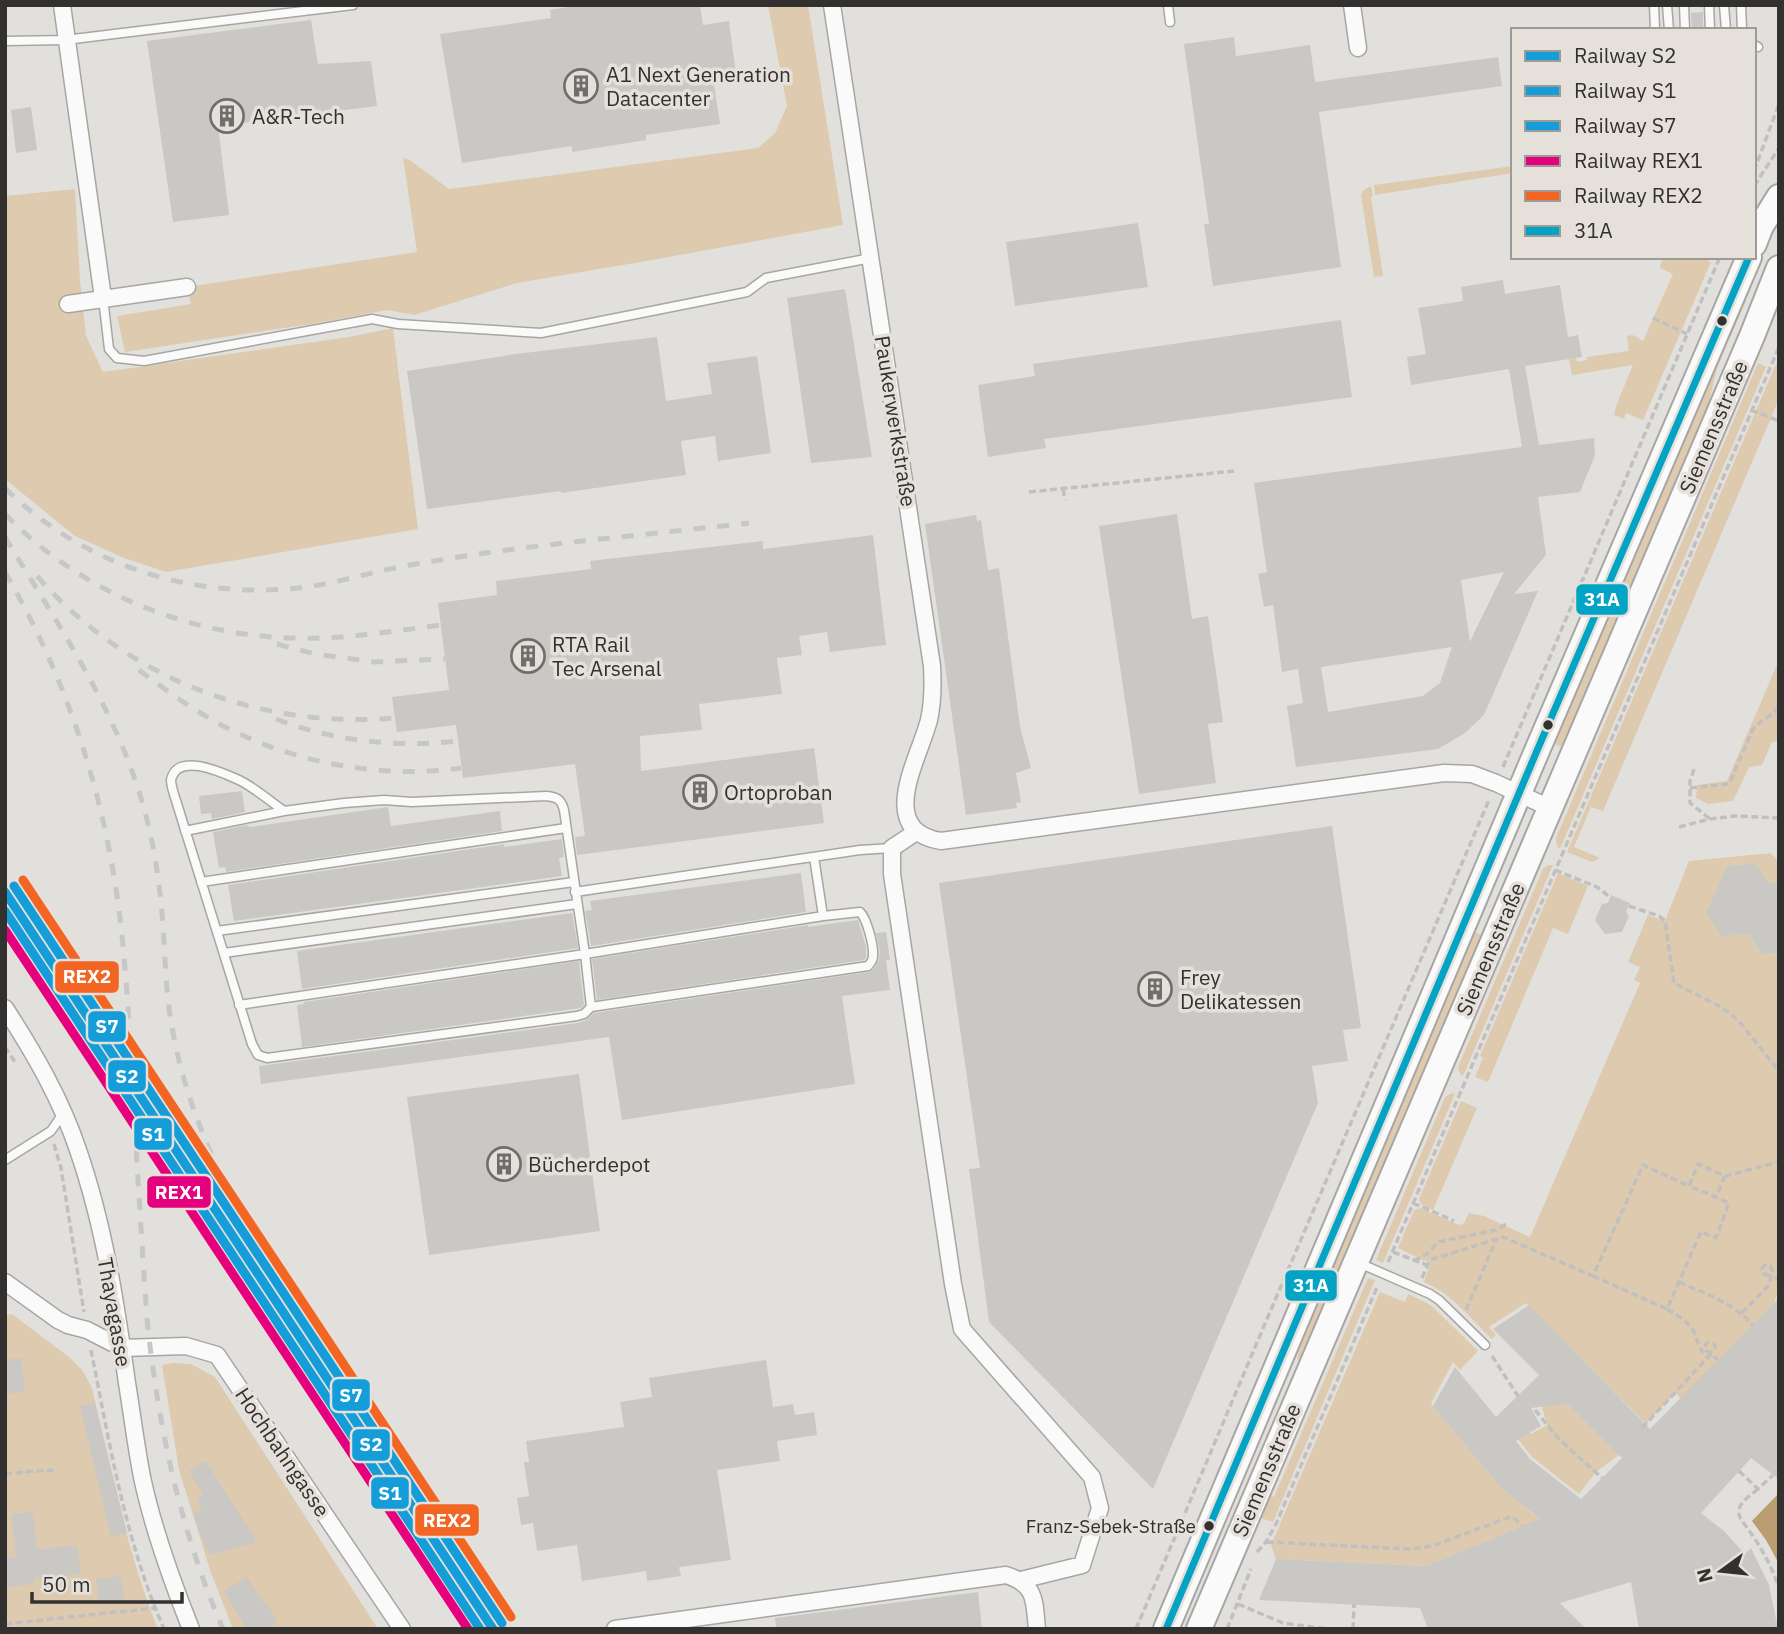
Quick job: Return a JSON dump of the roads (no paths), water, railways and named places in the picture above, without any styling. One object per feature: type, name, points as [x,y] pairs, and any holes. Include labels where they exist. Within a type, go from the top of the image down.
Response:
[{"type":"main road","points":[[1756,239],[1779,197]]},
{"type":"main road","name":"Siemensstraße","points":[[1166,1629],[1519,794],[1751,259]]},
{"type":"main road","name":"Siemensstraße","points":[[1199,1629],[1752,336],[1779,267]]},
{"type":"street","points":[[62,5],[103,298]]},
{"type":"street","name":"Paukerwerkstraße","points":[[832,5],[932,666],[932,705],[929,720],[909,776],[905,799],[907,818],[916,832]]},
{"type":"street","points":[[1352,5],[1358,48]]},
{"type":"street","points":[[1756,258],[1779,267]]},
{"type":"street","points":[[68,304],[187,287]]},
{"type":"street","points":[[1021,1580],[1082,1565],[1100,1508],[1092,1476],[962,1329],[892,874],[892,848],[916,832],[941,842],[1444,773],[1472,774],[1550,808]]},
{"type":"street","name":"Thayagasse","points":[[5,1009],[31,1049],[64,1112],[91,1189],[108,1265],[136,1445],[149,1508],[191,1629]]},
{"type":"street","points":[[5,1282],[58,1320],[87,1330],[122,1348]]},
{"type":"street","name":"Hochbahngasse","points":[[122,1348],[186,1346],[217,1355],[402,1629]]},
{"type":"street","points":[[615,1629],[1006,1575],[1021,1580],[1027,1587],[1034,1600],[1037,1629]]},
{"type":"lane","points":[[5,41],[65,40],[353,5]]},
{"type":"lane","points":[[1168,5],[1170,22]]},
{"type":"lane","points":[[1654,5],[1655,28]]},
{"type":"lane","points":[[1667,5],[1669,28]]},
{"type":"lane","points":[[1684,5],[1685,28]]},
{"type":"lane","points":[[1709,5],[1710,28]]},
{"type":"lane","points":[[1724,5],[1726,28]]},
{"type":"lane","points":[[1741,5],[1742,28]]},
{"type":"lane","points":[[103,298],[109,349],[117,358],[144,361],[372,320],[541,333],[747,292],[766,278],[871,258]]},
{"type":"lane","points":[[239,1005],[860,912],[867,921],[873,956],[868,966],[591,1007],[578,1016],[267,1058],[258,1055],[252,1044],[239,1005],[185,831],[171,779],[184,765],[195,764],[240,781],[284,811]]},
{"type":"lane","points":[[185,831],[284,811],[344,803],[556,797],[562,802],[591,1007]]},
{"type":"lane","points":[[201,882],[566,828]]},
{"type":"lane","points":[[575,892],[860,850],[892,848]]},
{"type":"lane","points":[[814,857],[823,916]]},
{"type":"lane","points":[[217,931],[573,882]]},
{"type":"lane","points":[[223,953],[577,904]]},
{"type":"lane","points":[[5,1160],[51,1131],[64,1112]]},
{"type":"lane","points":[[1356,1262],[1439,1300],[1485,1345]]},
{"type":"railway","points":[[5,488],[36,516],[70,539],[106,558],[184,583],[224,589],[307,587],[397,567],[485,553],[749,523]]},
{"type":"railway","points":[[5,514],[34,541],[100,586],[136,604],[212,628],[252,635],[329,638],[441,625]]},
{"type":"railway","points":[[5,537],[83,666],[131,769],[147,818],[155,859],[161,900],[168,1003],[175,1043],[199,1125],[222,1177],[249,1227],[512,1629]]},
{"type":"railway","points":[[5,572],[40,638],[69,706],[92,777],[109,849],[118,901],[126,980],[147,1319],[157,1399],[183,1516],[223,1629]]},
{"type":"railway","points":[[37,576],[73,612],[112,643],[154,669],[199,690],[245,705],[294,715],[344,719],[394,718]]},
{"type":"railway","points":[[277,644],[315,654],[374,662],[445,659]]},
{"type":"railway","points":[[139,670],[177,698],[217,722],[244,736],[296,755],[378,770],[434,771],[461,768]]},
{"type":"railway","points":[[276,719],[320,733],[366,741],[412,744],[458,741]]},
{"type":"rail line","name":"REX2","points":[[23,880],[511,1617]]},
{"type":"rail line","name":"S7","points":[[14,886],[502,1623]]},
{"type":"rail line","name":"S2","points":[[5,892],[493,1629]]},
{"type":"rail line","name":"S1","points":[[5,911],[480,1629]]},
{"type":"rail line","name":"REX1","points":[[5,930],[468,1629]]},
{"type":"place","name":"A1 Next Generation Datacenter","points":[[581,86]]},
{"type":"place","name":"A&R-Tech","points":[[227,116]]},
{"type":"place","name":"RTA Rail Tec Arsenal","points":[[528,656]]},
{"type":"place","name":"Ortoproban","points":[[700,792]]},
{"type":"place","name":"Frey Delikatessen","points":[[1155,989]]},
{"type":"place","name":"Bücherdepot","points":[[504,1164]]},
{"type":"place","name":"Franz-Sebek-Straße","points":[[1209,1526]]}]
